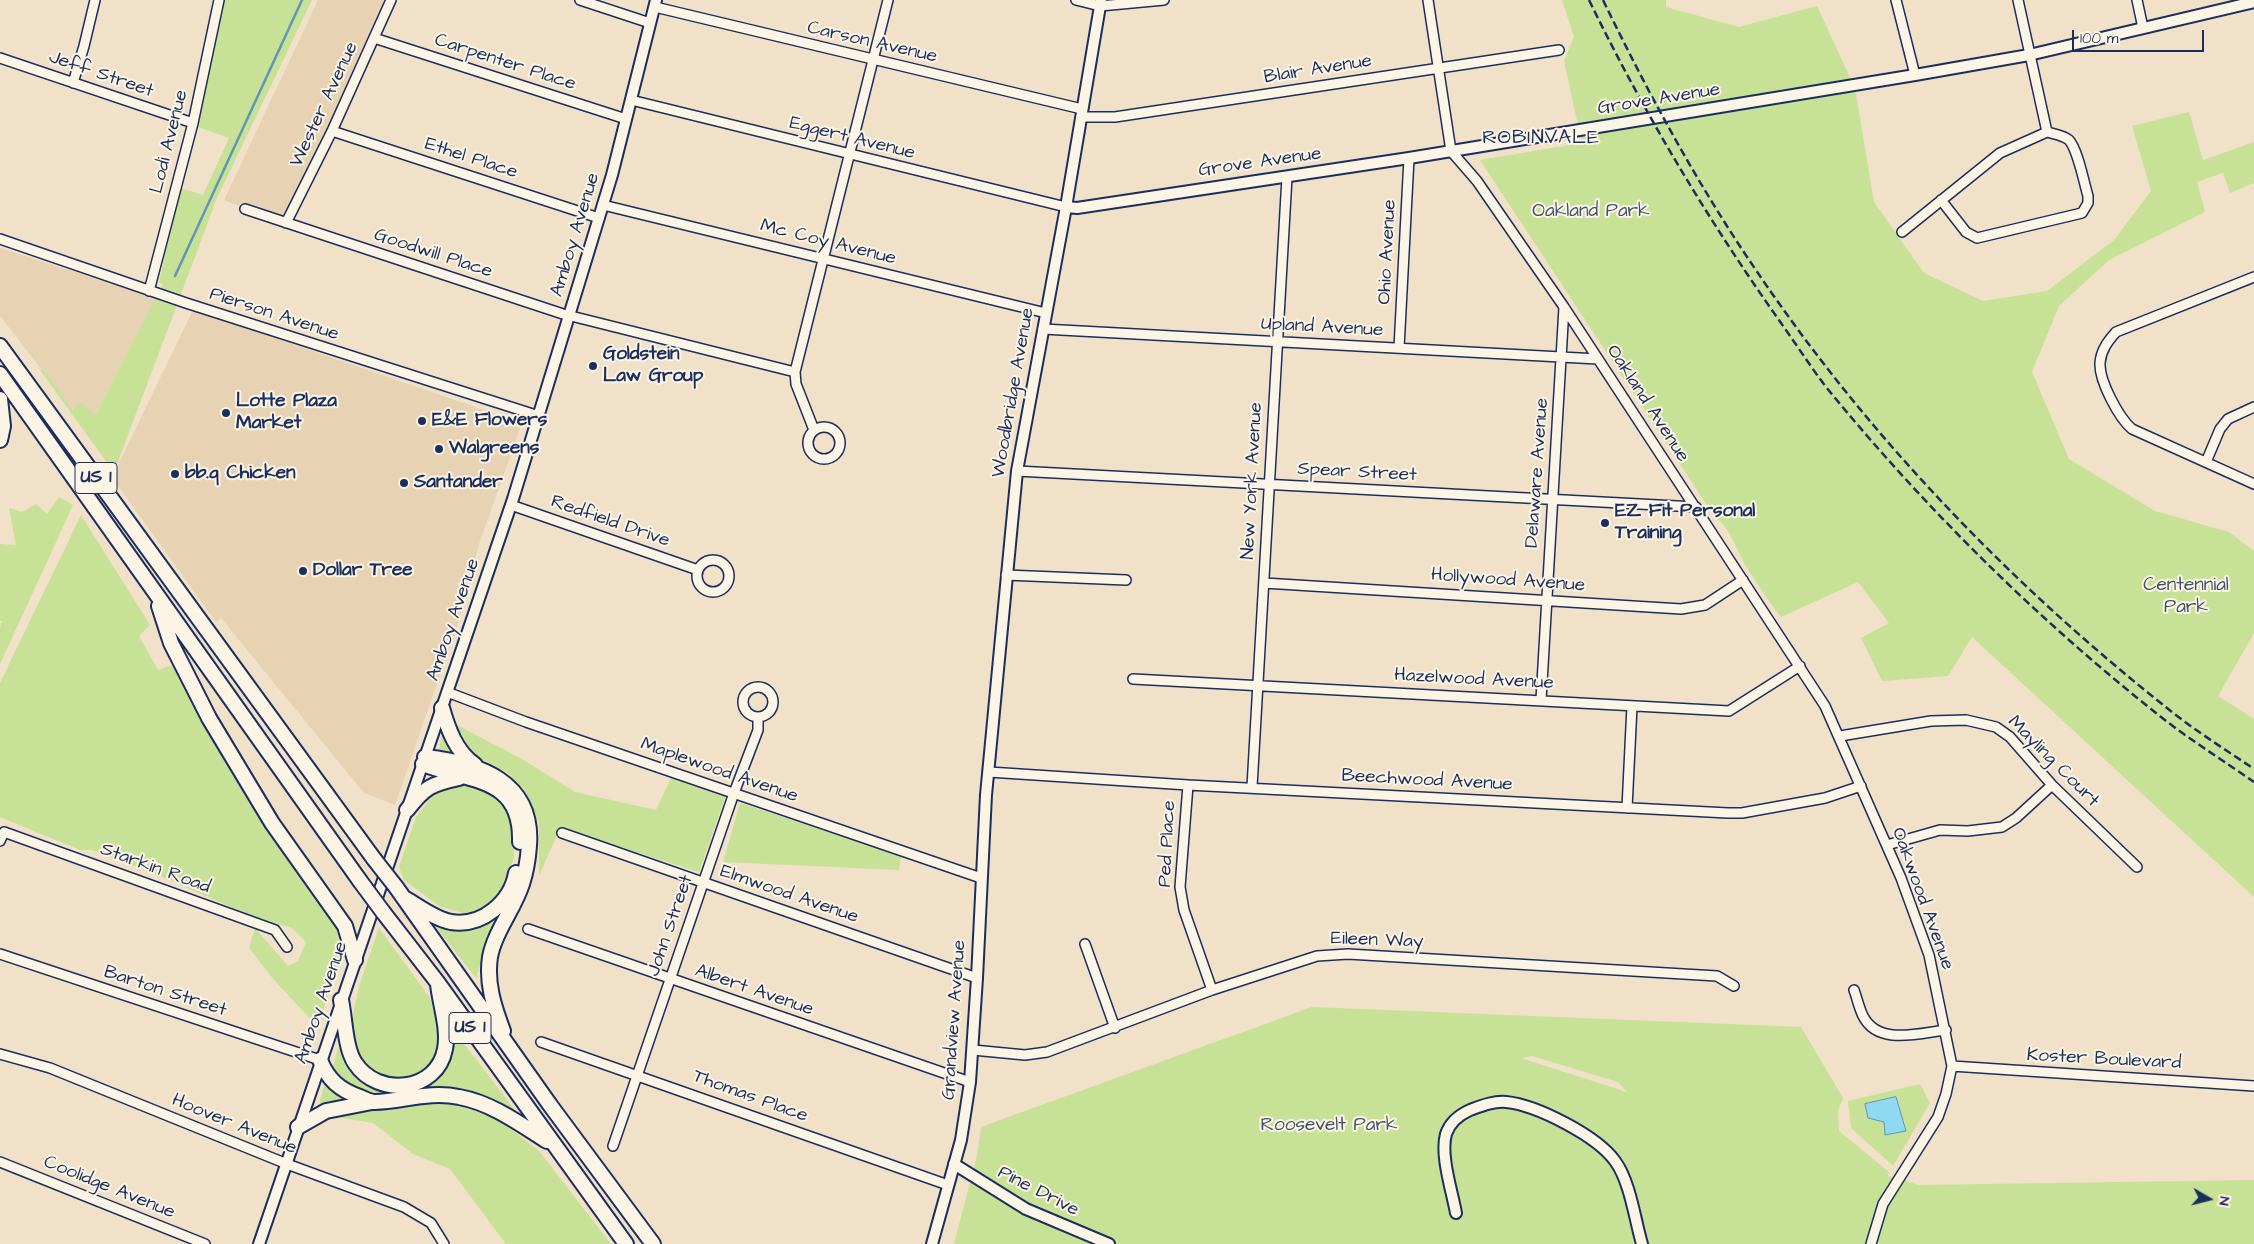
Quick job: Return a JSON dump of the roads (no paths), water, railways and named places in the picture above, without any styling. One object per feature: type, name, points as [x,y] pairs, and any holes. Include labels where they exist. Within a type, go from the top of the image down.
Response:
[{"type":"highway","name":"US 1","points":[[0,346],[399,892],[508,1046],[653,1244]]},
{"type":"highway","name":"US 1","points":[[0,374],[360,881],[438,983],[626,1244]]},
{"type":"highway","points":[[0,399],[3,426],[0,440]]},
{"type":"highway","points":[[153,591],[171,643],[208,718],[262,808],[345,926],[355,960]]},
{"type":"highway","points":[[442,708],[446,724],[465,758],[483,771]]},
{"type":"highway","points":[[424,760],[461,763],[483,771],[508,784],[521,800],[527,816],[529,837],[523,883],[496,937],[490,956],[489,979],[492,1000],[508,1046]]},
{"type":"highway","points":[[399,892],[432,914],[451,922],[472,922],[488,915],[504,901],[515,879],[520,830],[512,805],[502,792],[486,782],[443,772],[424,760]]},
{"type":"highway","points":[[407,810],[422,791],[436,783],[464,777]]},
{"type":"highway","points":[[341,1000],[346,1022],[347,1044],[355,1064],[372,1079],[391,1085],[408,1085],[428,1077],[438,1067],[445,1048],[446,1031],[440,1007],[438,983]]},
{"type":"highway","points":[[320,1060],[325,1073],[334,1084],[350,1094],[373,1102]]},
{"type":"highway","points":[[298,1127],[326,1111],[373,1102],[437,1095],[458,1096],[486,1105],[554,1146]]},
{"type":"street","points":[[73,83],[95,0]]},
{"type":"street","name":"Lodi Avenue","points":[[149,291],[192,123],[219,0]]},
{"type":"street","name":"Wester Avenue","points":[[286,223],[332,131],[391,0]]},
{"type":"street","points":[[580,0],[650,23]]},
{"type":"street","points":[[814,430],[796,384],[795,372],[888,0]]},
{"type":"street","points":[[1076,0],[1100,3],[1164,0]]},
{"type":"street","points":[[1428,0],[1451,151]]},
{"type":"street","points":[[1896,0],[1915,75]]},
{"type":"street","points":[[2018,0],[2047,132]]},
{"type":"street","points":[[2137,0],[2143,28]]},
{"type":"street","name":"Grove Avenue","points":[[1066,207],[1076,208],[1287,178],[1915,75],[2029,55],[2253,1]]},
{"type":"street","name":"Amboy Avenue","points":[[259,1244],[320,1060],[511,505],[603,205],[655,3]]},
{"type":"street","name":"Carson Avenue","points":[[655,3],[1082,113]]},
{"type":"street","name":"Woodbridge Avenue","points":[[986,795],[1017,471],[1066,207],[1100,3]]},
{"type":"street","name":"Carpenter Place","points":[[374,38],[626,120]]},
{"type":"street","name":"Blair Avenue","points":[[1082,113],[1115,117],[1559,50]]},
{"type":"street","name":"Jeff Street","points":[[0,58],[192,123]]},
{"type":"street","name":"Eggert Avenue","points":[[631,100],[1066,207]]},
{"type":"street","name":"Ethel Place","points":[[332,131],[599,218]]},
{"type":"street","points":[[1902,232],[1941,200],[2000,153],[2047,132],[2061,135],[2069,141],[2074,149],[2088,196],[2088,203],[2082,213],[1977,238],[1966,232],[1941,200]]},
{"type":"street","name":"Oakland Avenue","points":[[1451,151],[1477,181],[1564,307],[1809,680]]},
{"type":"street","name":"Ohio Avenue","points":[[1399,348],[1409,158]]},
{"type":"street","name":"New York Avenue","points":[[1252,787],[1287,178]]},
{"type":"street","name":"Mc Coy Avenue","points":[[603,205],[1046,313]]},
{"type":"street","name":"Goodwill Place","points":[[245,209],[570,316],[795,372]]},
{"type":"street","name":"Pierson Avenue","points":[[0,239],[149,291],[378,366],[539,416]]},
{"type":"street","points":[[2254,277],[2116,332],[2108,340],[2102,352],[2100,364],[2103,378],[2122,419],[2132,429],[2254,484]]},
{"type":"street","name":"Delaware Avenue","points":[[1541,700],[1564,307]]},
{"type":"street","name":"Upland Avenue","points":[[1043,329],[1598,359]]},
{"type":"street","points":[[2206,462],[2220,429],[2228,419],[2254,407]]},
{"type":"street","name":"Spear Street","points":[[1017,471],[1696,507]]},
{"type":"street","name":"Redfield Drive","points":[[511,505],[698,570]]},
{"type":"street","points":[[1006,574],[1126,580]]},
{"type":"street","name":"Hollywood Avenue","points":[[1264,583],[1693,608],[1715,600],[1743,580]]},
{"type":"street","name":"Hazelwood Avenue","points":[[1133,678],[1730,711],[1800,666]]},
{"type":"street","name":"Oakwood Avenue","points":[[1809,680],[1832,718],[1840,736],[1886,844],[1929,955],[1952,1066],[1946,1094],[1938,1117],[1883,1204],[1871,1244]]},
{"type":"street","name":"Maplewood Avenue","points":[[447,692],[526,722],[981,878]]},
{"type":"street","points":[[1627,808],[1632,706]]},
{"type":"street","name":"John Street","points":[[613,1146],[734,793],[758,730],[758,717]]},
{"type":"street","name":"Mayling Court","points":[[1840,736],[1931,721],[1966,720],[1996,727],[2010,737],[2052,785],[2137,868]]},
{"type":"street","name":"Beechwood Avenue","points":[[989,772],[1188,785],[1742,813],[1825,798],[1861,786]]},
{"type":"street","name":"Ped Place","points":[[1188,785],[1180,887],[1184,910],[1212,990]]},
{"type":"street","points":[[1886,844],[1940,830],[1968,831],[2002,827],[2016,818],[2052,785]]},
{"type":"street","name":"Grandview Avenue","points":[[932,1244],[964,1123],[970,1082],[978,978],[986,795]]},
{"type":"street","name":"Starkin Road","points":[[0,841],[4,832],[275,930],[287,947]]},
{"type":"street","name":"Elmwood Avenue","points":[[562,833],[978,978]]},
{"type":"street","name":"Albert Avenue","points":[[528,929],[970,1082]]},
{"type":"street","points":[[1085,944],[1115,1028]]},
{"type":"street","name":"Barton Street","points":[[0,954],[320,1060]]},
{"type":"street","name":"Eileen Way","points":[[973,1050],[1025,1055],[1047,1052],[1212,990],[1317,956],[1348,954],[1717,976],[1734,986]]},
{"type":"street","points":[[1854,990],[1863,1017],[1874,1030],[1885,1035],[1946,1030]]},
{"type":"street","name":"Thomas Place","points":[[541,1042],[638,1074],[948,1185]]},
{"type":"street","name":"Hoover Avenue","points":[[0,1054],[50,1068],[287,1164],[404,1207],[431,1223],[444,1244]]},
{"type":"street","name":"Koster Boulevard","points":[[1952,1066],[2254,1086]]},
{"type":"street","points":[[1456,1213],[1446,1159],[1445,1143],[1450,1125],[1465,1112],[1491,1103],[1518,1104],[1548,1115],[1594,1140],[1606,1149],[1617,1163],[1624,1177],[1642,1244]]},
{"type":"street","name":"Coolidge Avenue","points":[[0,1162],[205,1244]]},
{"type":"street","name":"Pine Drive","points":[[954,1164],[1026,1210],[1109,1244]]},
{"type":"water","points":[[1896,1097],[1906,1131],[1885,1135],[1884,1122],[1868,1118],[1865,1104]]},
{"type":"waterway","points":[[175,276],[302,0]]},
{"type":"railway","points":[[1589,0],[1655,125],[1728,245],[1814,371],[1863,431],[1982,559],[2067,638],[2168,722],[2254,782]]},
{"type":"railway","points":[[1603,0],[1676,141],[1738,243],[1803,336],[1895,450],[1997,558],[2105,657],[2173,713],[2254,769]]},
{"type":"place","name":"Goldstein Law Group","points":[[593,366]]},
{"type":"place","name":"Lotte Plaza Market","points":[[226,413]]},
{"type":"place","name":"E&E Flowers","points":[[422,421]]},
{"type":"place","name":"Walgreens","points":[[439,449]]},
{"type":"place","name":"bb.q Chicken","points":[[175,474]]},
{"type":"place","name":"Santander","points":[[404,483]]},
{"type":"place","name":"EZ Fit Personal Training","points":[[1605,523]]},
{"type":"place","name":"Dollar Tree","points":[[303,571]]},
{"type":"district","name":"ROBINVALE","points":[[1541,139]]},
{"type":"park label","name":"Oakland Park","points":[[1591,212]]},
{"type":"park label","name":"Centennial Park","points":[[2186,597]]},
{"type":"park label","name":"Roosevelt Park","points":[[1329,1126]]}]
